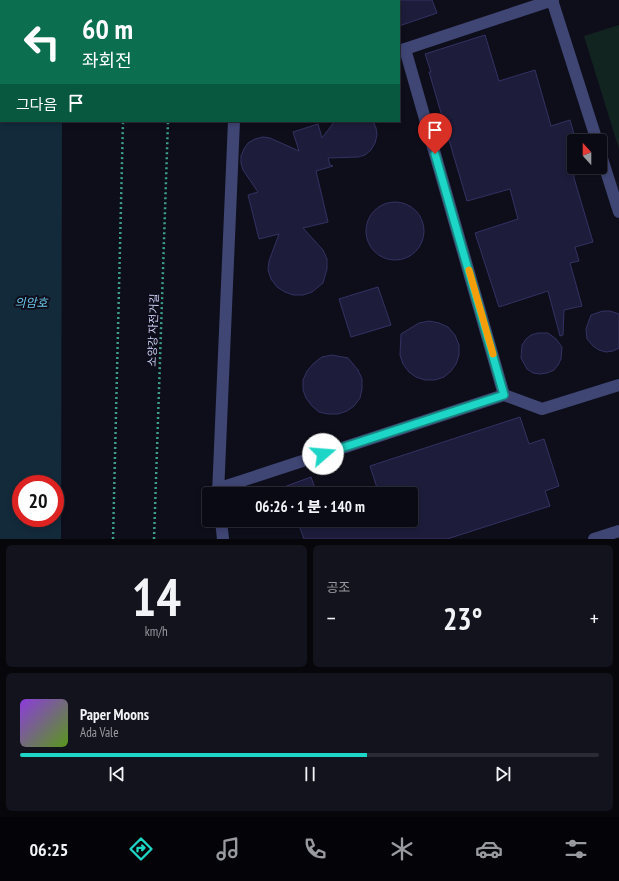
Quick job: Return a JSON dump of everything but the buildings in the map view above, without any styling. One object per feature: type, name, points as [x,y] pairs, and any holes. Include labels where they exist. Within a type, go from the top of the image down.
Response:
[{"type":"lane","points":[[504,395],[402,50],[553,0],[595,134]]},
{"type":"lane","points":[[218,487],[234,122]]},
{"type":"lane","points":[[607,174],[619,212]]},
{"type":"lane","points":[[230,487],[504,395],[542,409],[619,385]]},
{"type":"lane","points":[[222,527],[223,539]]},
{"type":"lane","points":[[594,539],[619,531]]},
{"type":"path","points":[[113,539],[123,122]]},
{"type":"path","name":"소양강 자전거길","points":[[154,539],[168,122]]},
{"type":"green space","points":[[619,25],[619,149],[584,36]]},
{"type":"water","name":"의암호","points":[[0,122],[62,122],[61,475],[12,475],[12,527],[61,527],[61,539],[0,539]]},
{"type":"slow traffic","points":[[469,270],[493,354]]},
{"type":"route","points":[[323,454],[504,395],[435,154]]}]
